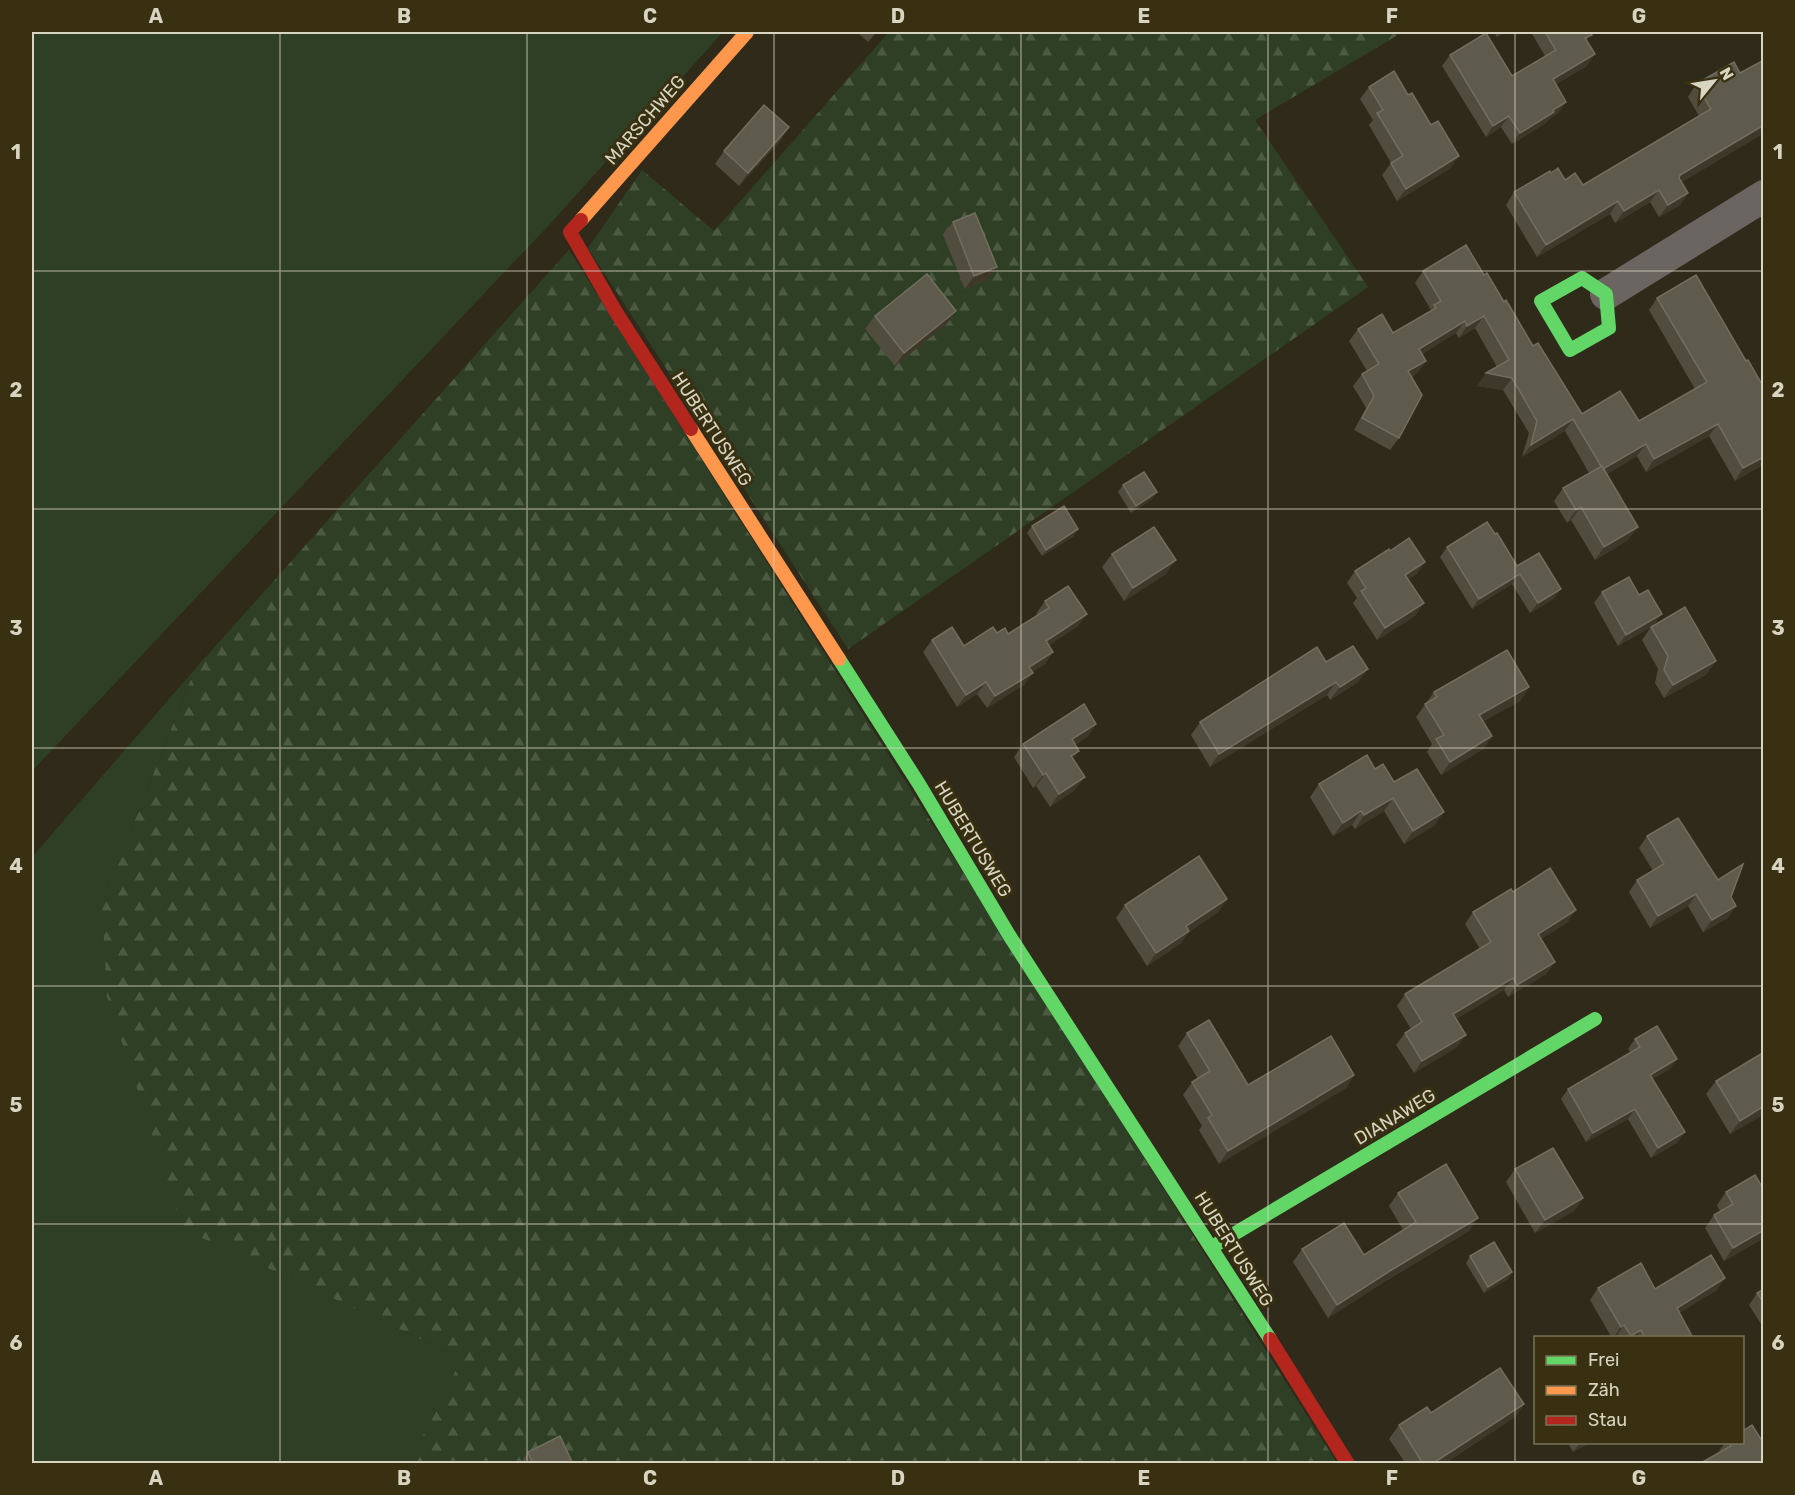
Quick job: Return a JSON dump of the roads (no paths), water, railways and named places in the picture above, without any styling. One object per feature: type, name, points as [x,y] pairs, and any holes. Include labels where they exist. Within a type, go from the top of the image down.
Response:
[{"type":"street","name":"MARSCHWEG","points":[[570,232],[747,32]]},
{"type":"street","points":[[1606,294],[1764,196]]},
{"type":"street","name":"HUBERTUSWEG","points":[[570,232],[616,312],[919,784],[1009,935],[1212,1247],[1348,1464]]},
{"type":"street","points":[[1582,278],[1606,294],[1609,328],[1570,350],[1541,301],[1582,278]]},
{"type":"street","name":"DIANAWEG","points":[[1212,1247],[1595,1019]]}]
